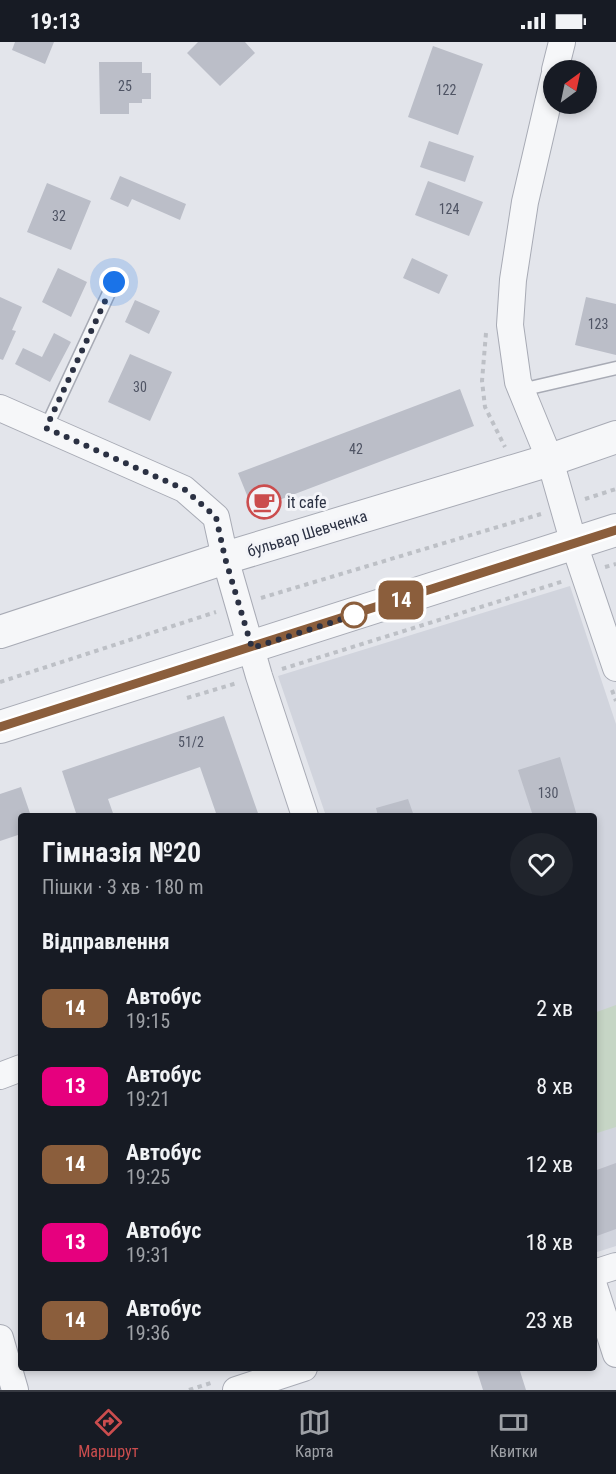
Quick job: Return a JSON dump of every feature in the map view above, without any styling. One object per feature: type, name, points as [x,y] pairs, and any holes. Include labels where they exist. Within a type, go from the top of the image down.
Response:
[{"type":"street","points":[[558,60],[562,42]]},
{"type":"street","points":[[545,114],[525,202],[513,280],[510,325],[518,382],[550,459],[574,544],[616,668]]},
{"type":"street","points":[[0,408],[184,489],[216,517],[225,558],[259,676],[304,813]]},
{"type":"street","name":"бульвар Шевченка","points":[[0,632],[225,558],[616,437]]},
{"type":"street","points":[[0,727],[616,530]]},
{"type":"street","points":[[0,1076],[18,1069]]},
{"type":"street","points":[[597,1273],[616,1266]]},
{"type":"street","points":[[597,1295],[616,1354]]},
{"type":"street","points":[[0,1338],[15,1390]]},
{"type":"street","points":[[236,1390],[295,1371]]},
{"type":"lane","points":[[46,428],[114,282]]},
{"type":"lane","points":[[521,390],[616,368]]},
{"type":"path","points":[[0,682],[239,604],[616,489]]},
{"type":"shaded area","points":[[570,586],[616,724],[616,1246],[597,1252],[597,813],[325,813],[278,676]]},
{"type":"green space","points":[[616,1005],[616,1127],[597,1133],[597,1012]]},
{"type":"building","points":[[15,42],[54,42],[45,64],[12,50]]},
{"type":"building","points":[[198,42],[245,42],[255,53],[220,86],[187,53]]},
{"type":"building","points":[[433,46],[483,64],[458,135],[408,117]]},
{"type":"building","points":[[99,62],[142,62],[142,73],[151,73],[151,99],[142,99],[142,103],[129,103],[129,114],[100,114]]},
{"type":"building","points":[[429,141],[474,156],[465,182],[420,167]]},
{"type":"building","points":[[120,176],[186,204],[180,220],[132,199],[128,207],[110,199]]},
{"type":"building","points":[[428,181],[483,202],[469,236],[415,215]]},
{"type":"building","points":[[47,183],[91,201],[71,250],[27,232]]},
{"type":"building","points":[[412,258],[448,275],[439,294],[403,278]]},
{"type":"building","points":[[58,268],[87,282],[71,317],[42,302]]},
{"type":"building","points":[[0,297],[22,307],[12,330],[16,331],[3,360],[0,359]]},
{"type":"building","points":[[586,297],[616,304],[616,355],[575,345]]},
{"type":"building","points":[[135,300],[160,311],[149,334],[125,322]]},
{"type":"building","points":[[54,333],[71,342],[50,382],[15,364],[23,348],[42,357]]},
{"type":"building","points":[[130,354],[172,372],[150,421],[108,402]]},
{"type":"building","points":[[460,389],[474,426],[253,510],[238,473]]},
{"type":"building","points":[[224,716],[258,813],[216,813],[200,767],[108,799],[113,813],[76,813],[62,771]]},
{"type":"building","points":[[560,757],[576,813],[532,813],[518,770]]},
{"type":"building","points":[[21,787],[30,813],[18,813],[18,835],[0,841],[0,794]]},
{"type":"building","points":[[408,799],[413,813],[377,813],[376,808]]},
{"type":"building","points":[[616,1163],[616,1229],[597,1236],[597,1170]]},
{"type":"building","points":[[477,1371],[520,1371],[526,1390],[483,1390]]},
{"type":"bus line","name":"14","points":[[0,727],[616,530]]},
{"type":"place","name":"it cafe","points":[[264,502]]},
{"type":"route","points":[[114,282],[46,428],[184,489],[216,517],[225,558],[252,648],[364,612],[354,615]]}]
